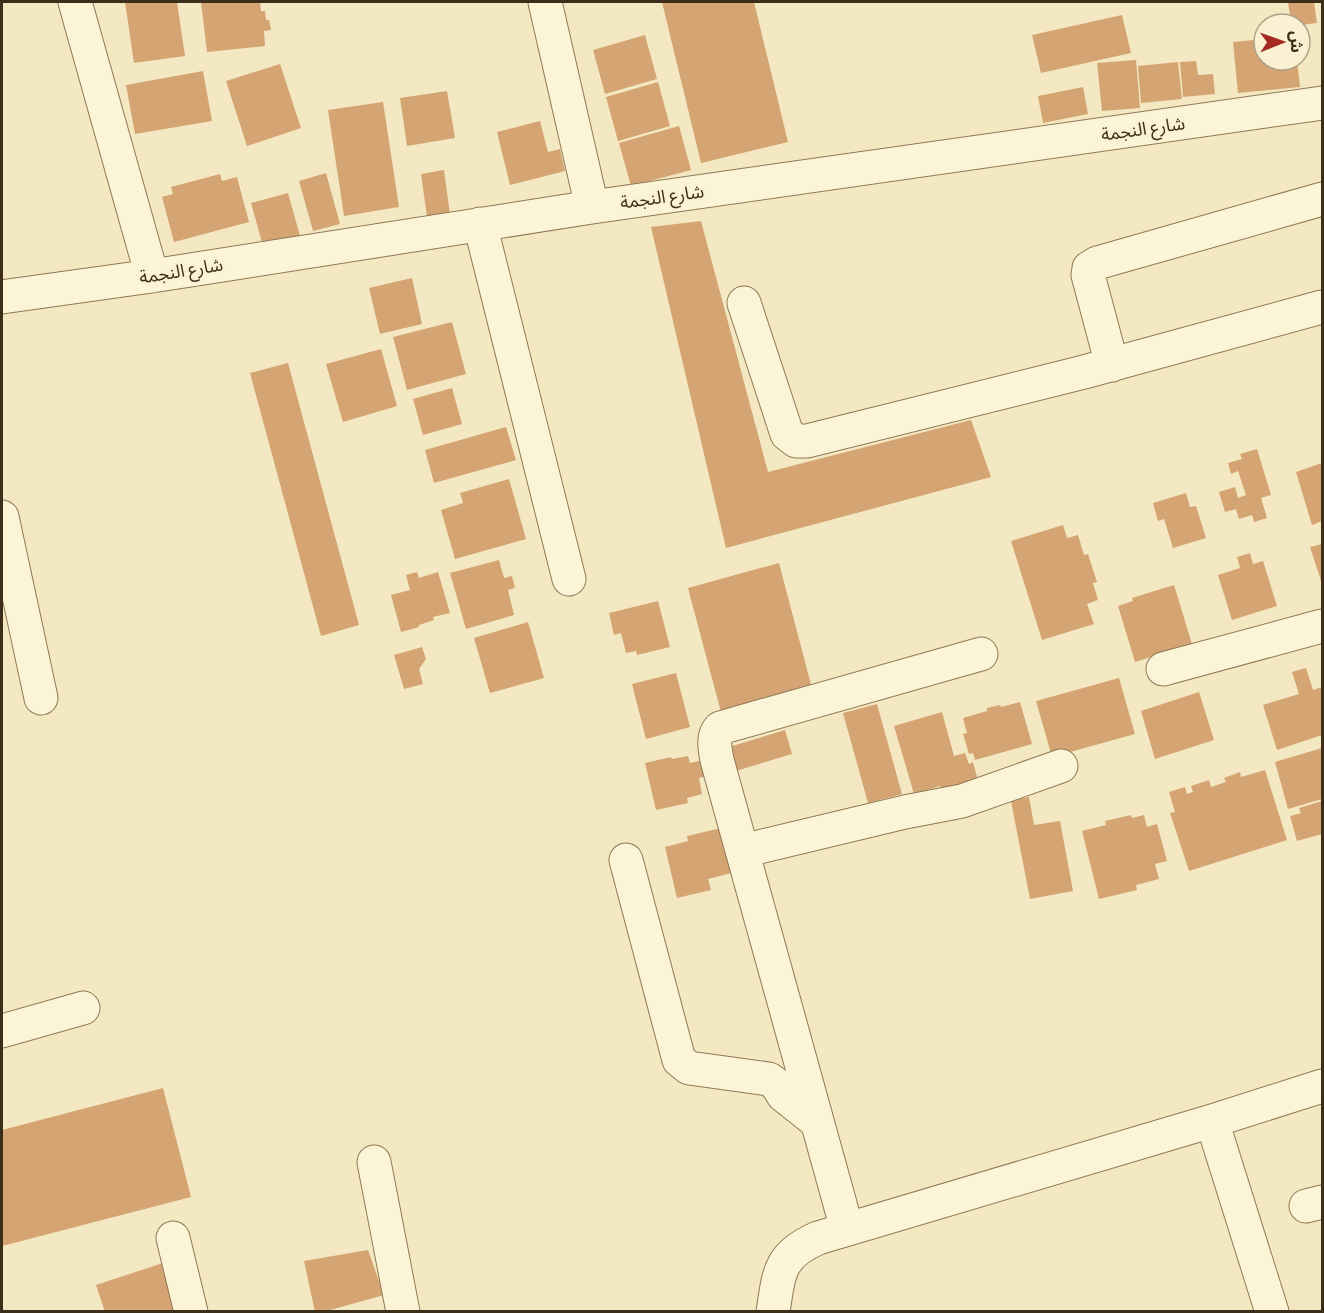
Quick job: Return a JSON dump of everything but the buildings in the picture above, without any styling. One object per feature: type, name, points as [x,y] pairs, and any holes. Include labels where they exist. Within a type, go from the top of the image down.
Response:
[{"type":"street","points":[[75,2],[152,276]]},
{"type":"street","points":[[545,2],[592,207]]},
{"type":"street","name":"شارع النجمة","points":[[2,297],[152,276],[592,207],[1323,103]]},
{"type":"street","points":[[1112,365],[1088,275],[1089,268],[1097,263],[1323,199]]},
{"type":"street","points":[[480,224],[569,579]]},
{"type":"street","points":[[744,303],[787,434],[796,441],[807,441],[1112,365],[1323,307]]},
{"type":"street","points":[[2,517],[41,698]]},
{"type":"street","points":[[1163,669],[1323,626]]},
{"type":"street","points":[[847,1229],[714,748],[716,732],[720,728],[981,654]]},
{"type":"street","points":[[742,851],[905,812],[962,801],[1061,766]]},
{"type":"street","points":[[626,860],[679,1060],[688,1068],[702,1068],[769,1079],[777,1085],[783,1095],[817,1122]]},
{"type":"street","points":[[2,1031],[84,1008]]},
{"type":"street","points":[[773,1311],[783,1263],[798,1247],[818,1238],[1323,1086]]},
{"type":"street","points":[[1212,1121],[1272,1311]]},
{"type":"street","points":[[374,1162],[403,1311]]},
{"type":"street","points":[[173,1238],[191,1311]]}]
